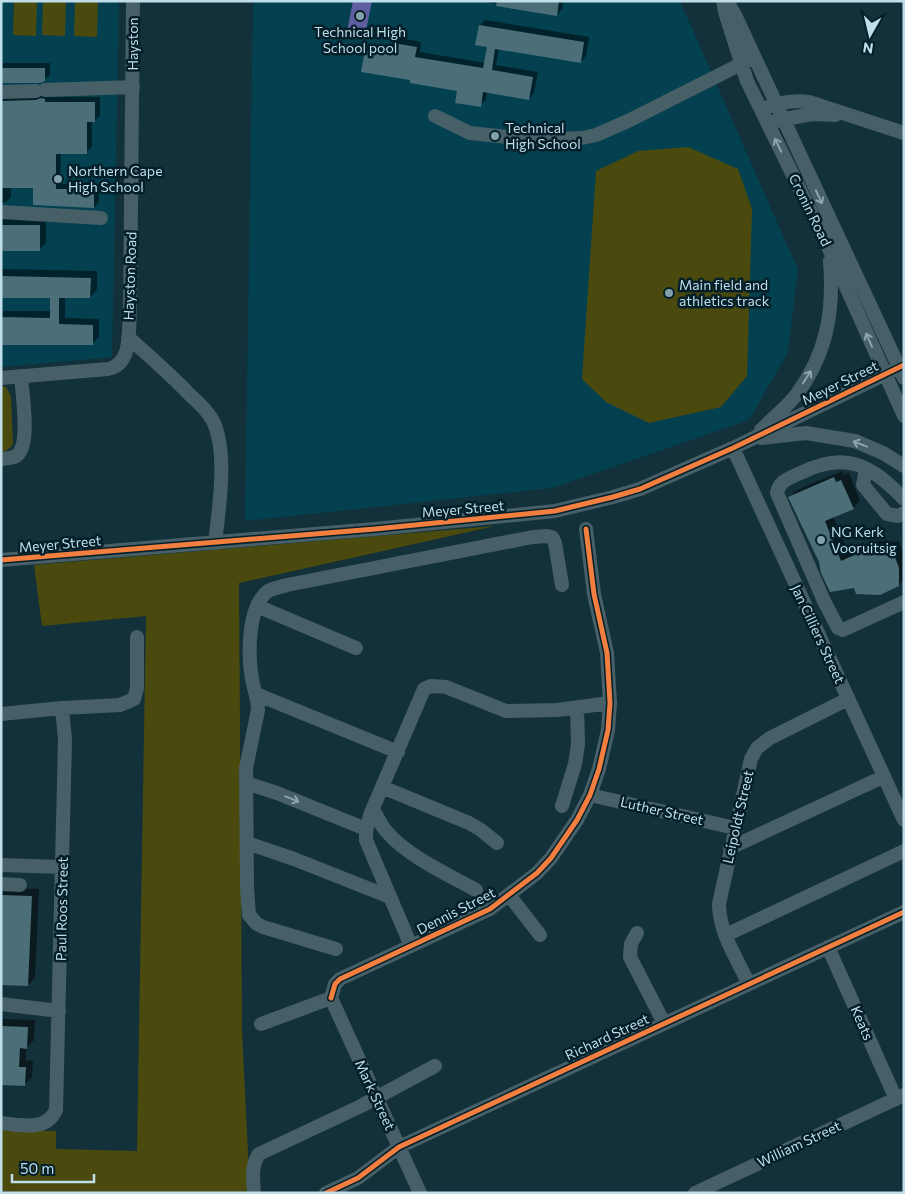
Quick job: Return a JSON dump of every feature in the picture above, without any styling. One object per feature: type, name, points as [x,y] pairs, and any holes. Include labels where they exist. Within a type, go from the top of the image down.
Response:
[{"type":"street","name":"Hayston","points":[[133,1],[133,87]]},
{"type":"street","name":"Cronin Road","points":[[723,1],[724,12],[748,61],[783,118],[902,370]]},
{"type":"street","name":"Cronin Road","points":[[727,1],[735,15],[760,110],[830,251],[904,416]]},
{"type":"street","points":[[436,116],[470,133],[536,140],[582,138],[628,121],[748,61]]},
{"type":"street","points":[[2,92],[133,87]]},
{"type":"street","name":"Hayston Road","points":[[1,378],[113,368],[125,357],[130,300],[133,87]]},
{"type":"street","points":[[760,110],[776,104],[798,101],[810,102],[904,133]]},
{"type":"street","points":[[767,123],[783,118],[812,114],[851,116]]},
{"type":"street","points":[[1,212],[101,218]]},
{"type":"street","points":[[751,439],[796,395],[812,370],[824,342],[831,301],[830,251]]},
{"type":"street","points":[[128,337],[164,369],[212,419],[219,442],[221,466],[215,543]]},
{"type":"street","name":"Meyer Street","points":[[1,560],[375,529],[555,511],[613,498],[640,489],[733,448],[884,374],[902,370]]},
{"type":"street","points":[[1,459],[13,458],[19,455],[24,443],[21,376]]},
{"type":"street","points":[[751,439],[806,433],[855,441],[883,453],[904,466]]},
{"type":"street","name":"Jan Cilliers Street","points":[[733,448],[904,820]]},
{"type":"street","points":[[904,499],[882,478],[866,469],[842,461],[825,463],[806,470],[782,482],[778,487],[777,493],[824,601],[839,629],[843,630],[904,602]]},
{"type":"street","points":[[866,469],[863,485],[887,514],[898,516],[904,513]]},
{"type":"street","name":"Dennis Street","points":[[331,998],[335,984],[340,979],[490,909],[538,873],[577,820],[590,795],[599,769],[605,747],[610,703],[607,653],[594,594],[586,529]]},
{"type":"street","points":[[336,949],[274,931],[257,924],[249,915],[247,888],[247,759],[258,710],[251,668],[251,634],[252,620],[260,599],[270,590],[287,586],[533,537],[548,536],[555,543],[562,585]]},
{"type":"street","points":[[257,606],[356,648]]},
{"type":"street","points":[[1,714],[47,709],[120,705],[134,700],[137,688],[137,637]]},
{"type":"street","points":[[411,946],[366,840],[366,829],[424,689],[431,686],[446,687],[506,711],[526,712],[610,703]]},
{"type":"street","points":[[256,694],[398,752]]},
{"type":"street","name":"Leipoldt Street","points":[[749,984],[720,921],[719,904],[751,759],[757,748],[770,738],[848,699]]},
{"type":"street","points":[[562,806],[570,783],[578,744],[577,707]]},
{"type":"street","name":"Paul Roos Street","points":[[1,1123],[34,1126],[46,1122],[53,1116],[56,1110],[65,740],[62,708]]},
{"type":"street","points":[[730,848],[883,777]]},
{"type":"street","points":[[246,783],[277,793],[366,829]]},
{"type":"street","points":[[382,787],[469,823],[482,830],[497,843]]},
{"type":"street","name":"Luther Street","points":[[590,795],[735,828]]},
{"type":"street","points":[[373,809],[385,830],[394,840],[434,867],[476,890]]},
{"type":"street","points":[[247,843],[294,859],[390,897]]},
{"type":"street","points":[[726,936],[904,851]]},
{"type":"street","points":[[1,865],[62,867]]},
{"type":"street","points":[[1,884],[20,885]]},
{"type":"street","points":[[509,895],[540,935]]},
{"type":"street","name":"Richard Street","points":[[326,1193],[358,1178],[399,1147],[904,912]]},
{"type":"street","points":[[637,933],[631,944],[630,956],[664,1023]]},
{"type":"street","name":"Keats","points":[[828,947],[900,1097]]},
{"type":"street","points":[[261,1024],[331,998]]},
{"type":"street","name":"Mark Street","points":[[331,998],[420,1193]]},
{"type":"street","points":[[1,1004],[59,1011]]},
{"type":"street","points":[[254,1193],[253,1171],[259,1154],[377,1098],[435,1066]]},
{"type":"street","name":"William Street","points":[[695,1193],[900,1097]]},
{"type":"shaded area","name":"Northern Cape High School","points":[[1,1],[119,1],[112,357],[1,367]]},
{"type":"shaded area","points":[[14,1],[37,1],[36,36],[13,35]]},
{"type":"shaded area","points":[[43,1],[66,1],[65,36],[42,35]]},
{"type":"shaded area","points":[[75,1],[98,1],[97,37],[74,36]]},
{"type":"shaded area","name":"Technical High School","points":[[253,1],[680,1],[798,270],[788,352],[749,420],[552,488],[245,521]]},
{"type":"shaded area","name":"Technical High School pool","points":[[353,1],[372,1],[365,35],[347,31]]},
{"type":"shaded area","name":"Main field and athletics track","points":[[688,147],[738,169],[752,209],[747,376],[721,407],[649,423],[606,402],[582,379],[596,171],[638,151]]},
{"type":"shaded area","points":[[1,386],[6,387],[11,396],[13,445],[6,451],[1,452]]},
{"type":"shaded area","points":[[495,526],[239,583],[242,1031],[250,1193],[24,1193],[1,1191],[1,1130],[56,1131],[56,1149],[137,1151],[146,616],[42,626],[34,565]]},
{"type":"building","points":[[497,1],[559,1],[557,16],[496,6]]},
{"type":"building","points":[[479,25],[584,42],[581,63],[495,49],[492,70],[533,77],[529,100],[483,92],[481,107],[455,103],[457,91],[410,83],[410,80],[361,72],[365,50],[391,54],[393,43],[417,47],[415,57],[483,68],[487,47],[475,45]]},
{"type":"building","points":[[1,68],[45,68],[45,81],[40,83],[1,83]]},
{"type":"building","points":[[45,99],[45,102],[95,102],[95,122],[87,122],[87,154],[56,154],[56,189],[94,189],[94,208],[33,205],[33,188],[1,188],[1,101],[36,100]]},
{"type":"building","points":[[1,225],[40,225],[40,251],[1,251]]},
{"type":"building","points":[[1,276],[91,278],[90,298],[59,298],[59,324],[93,325],[93,345],[1,345],[1,317],[50,318],[50,298],[1,298]]},
{"type":"building","name":"NG Kerk Vooruitsig","points":[[834,477],[836,482],[841,480],[854,509],[825,521],[841,561],[870,548],[892,549],[899,568],[899,586],[880,595],[856,594],[854,588],[830,592],[821,573],[819,562],[788,497]]},
{"type":"building","points":[[1,895],[32,896],[28,986],[1,985]]},
{"type":"building","points":[[1,1026],[28,1027],[27,1049],[20,1048],[19,1067],[26,1067],[25,1086],[1,1085]]},
{"type":"cycle path","points":[[1,560],[375,529],[555,511],[640,489],[733,448],[904,365]]},
{"type":"cycle path","points":[[331,998],[335,984],[340,979],[490,909],[537,873],[551,858],[577,820],[590,795],[599,769],[608,730],[610,703],[607,653],[594,594],[586,529]]},
{"type":"cycle path","points":[[326,1193],[358,1178],[399,1147],[904,912]]},
{"type":"place","name":"Technical High School pool","points":[[360,16]]},
{"type":"place","name":"Technical High School","points":[[495,136]]},
{"type":"place","name":"Northern Cape High School","points":[[58,179]]},
{"type":"place","name":"Main field and athletics track","points":[[669,293]]},
{"type":"place","name":"NG Kerk Vooruitsig","points":[[821,540]]}]
